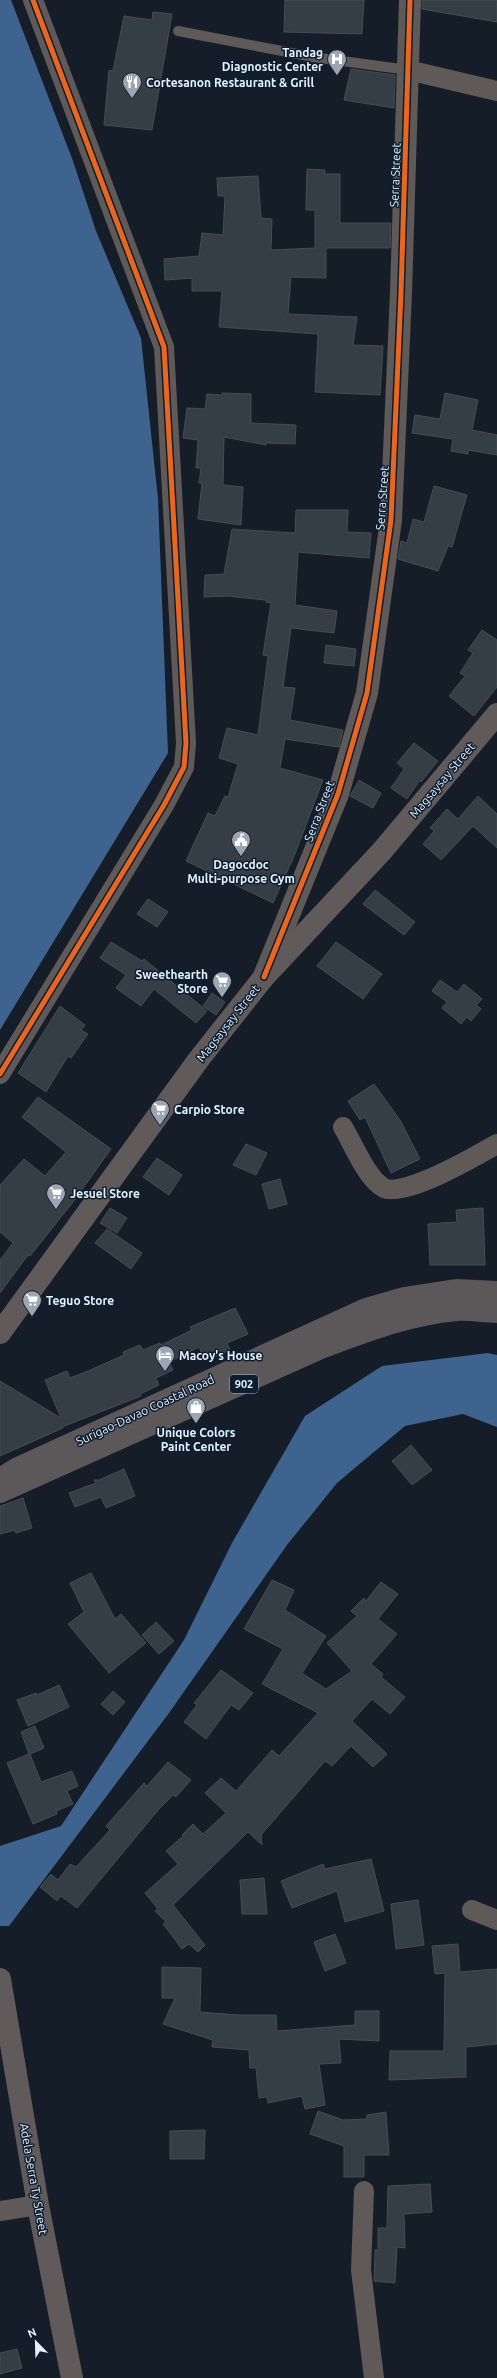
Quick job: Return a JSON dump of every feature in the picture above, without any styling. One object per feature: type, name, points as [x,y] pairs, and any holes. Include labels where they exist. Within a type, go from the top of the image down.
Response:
[{"type":"highway","name":"Surigao-Davao Coastal Road","points":[[0,1492],[346,1328],[366,1308],[404,1298],[456,1290],[497,1292]]},
{"type":"highway","name":"Surigao-Davao Coastal Road","points":[[0,1479],[25,1465],[346,1328],[459,1310],[497,1312]]},
{"type":"main road","name":"Magsaysay Street","points":[[0,1333],[199,1059],[264,977],[382,851],[497,714]]},
{"type":"main road","name":"Adela Serra Ty Street","points":[[1,1982],[38,2205],[72,2378]]},
{"type":"street","points":[[0,1074],[164,804],[184,767],[186,743],[164,347],[33,0]]},
{"type":"street","name":"Serra Street","points":[[264,977],[338,794],[367,693],[391,520],[410,0]]},
{"type":"street","points":[[408,70],[497,91]]},
{"type":"street","points":[[344,1127],[373,1179],[385,1189],[399,1189],[416,1185],[467,1162],[497,1144]]},
{"type":"street","points":[[472,1910],[497,1920]]},
{"type":"street","points":[[364,2191],[361,2270],[374,2378]]},
{"type":"street","points":[[0,2212],[38,2205]]},
{"type":"lane","points":[[178,31],[313,57],[408,70]]},
{"type":"water","points":[[0,0],[11,0],[73,161],[96,231],[141,338],[158,499],[168,753],[0,1030]]},
{"type":"water","points":[[488,1353],[497,1355],[497,1427],[463,1414],[405,1426],[337,1483],[287,1545],[169,1713],[9,1926],[0,1926],[0,1846],[61,1826],[184,1640],[232,1543],[305,1416],[382,1366]]},
{"type":"building","points":[[285,0],[364,0],[362,34],[284,32]]},
{"type":"building","points":[[422,0],[497,0],[497,22],[422,9]]},
{"type":"building","points":[[153,12],[172,14],[152,130],[104,125],[109,70],[113,71],[124,16],[152,20]]},
{"type":"building","points":[[351,69],[395,75],[394,108],[344,100]]},
{"type":"building","points":[[307,169],[325,170],[325,174],[340,174],[340,223],[391,223],[390,248],[326,248],[326,278],[291,277],[288,314],[357,317],[353,345],[383,346],[380,395],[315,392],[318,334],[219,327],[222,291],[192,291],[192,278],[165,280],[164,259],[199,256],[202,233],[223,235],[225,196],[218,196],[217,178],[258,176],[261,218],[272,219],[271,250],[315,248],[315,210],[306,210]]},
{"type":"building","points":[[222,393],[251,394],[251,423],[296,425],[295,444],[266,443],[266,445],[224,437],[223,485],[243,487],[241,525],[198,519],[202,483],[199,483],[201,468],[196,468],[198,440],[183,438],[187,408],[205,409],[207,394],[222,395]]},
{"type":"building","points":[[445,393],[478,400],[472,430],[497,435],[497,455],[468,450],[468,454],[451,451],[453,439],[412,433],[415,415],[440,419]]},
{"type":"building","points":[[434,486],[467,495],[452,547],[448,546],[438,571],[398,559],[401,541],[407,543],[413,519],[424,522]]},
{"type":"building","points":[[296,510],[348,510],[347,532],[371,533],[369,558],[298,552],[295,605],[337,611],[334,633],[291,628],[283,687],[295,688],[290,720],[343,730],[339,747],[285,739],[280,768],[323,780],[295,854],[273,903],[186,861],[208,813],[215,816],[225,796],[228,797],[238,764],[219,758],[227,728],[258,735],[268,656],[263,655],[271,603],[266,602],[266,600],[226,596],[204,597],[205,575],[224,574],[232,529],[295,533]]},
{"type":"building","points":[[482,630],[497,640],[497,687],[474,716],[449,696],[465,676],[460,673],[473,653],[468,650]]},
{"type":"building","points":[[326,645],[356,649],[354,666],[324,663]]},
{"type":"building","points":[[414,743],[438,761],[421,782],[420,780],[407,799],[391,788],[404,769],[397,763]]},
{"type":"building","points":[[359,780],[381,793],[373,808],[350,796]]},
{"type":"building","points":[[478,796],[497,814],[497,848],[473,826],[441,860],[423,844],[434,831],[430,828],[447,809],[458,819]]},
{"type":"building","points":[[375,890],[415,922],[404,935],[363,904]]},
{"type":"building","points":[[148,899],[168,912],[157,927],[137,914]]},
{"type":"building","points":[[111,942],[142,961],[144,959],[207,1011],[196,1023],[154,989],[141,1006],[116,988],[126,975],[100,958]]},
{"type":"building","points":[[336,942],[382,974],[363,999],[317,966]]},
{"type":"building","points":[[440,980],[457,992],[464,984],[482,999],[476,1005],[481,1009],[471,1021],[467,1017],[461,1024],[442,1008],[447,1002],[432,991]]},
{"type":"building","points":[[212,993],[225,1002],[216,1015],[203,1006]]},
{"type":"building","points":[[60,1006],[85,1025],[81,1030],[88,1034],[71,1058],[68,1056],[46,1092],[18,1073]]},
{"type":"building","points":[[374,1084],[400,1120],[420,1159],[391,1173],[365,1117],[360,1120],[348,1101]]},
{"type":"building","points":[[38,1097],[111,1149],[73,1202],[30,1256],[28,1255],[0,1293],[0,1260],[13,1243],[0,1232],[0,1185],[24,1159],[45,1176],[66,1152],[22,1117]]},
{"type":"building","points":[[246,1144],[267,1153],[256,1175],[233,1165]]},
{"type":"building","points":[[157,1158],[182,1175],[169,1195],[143,1177]]},
{"type":"building","points":[[280,1179],[287,1204],[269,1209],[262,1184]]},
{"type":"building","points":[[110,1208],[127,1218],[117,1233],[100,1223]]},
{"type":"building","points":[[483,1208],[485,1265],[430,1265],[428,1224],[457,1222],[456,1210]]},
{"type":"building","points":[[107,1229],[142,1253],[131,1269],[95,1243]]},
{"type":"building","points":[[235,1308],[248,1334],[227,1343],[230,1350],[205,1361],[199,1347],[169,1362],[173,1370],[156,1378],[159,1385],[140,1394],[141,1396],[62,1427],[63,1428],[0,1456],[0,1381],[61,1418],[45,1380],[67,1371],[70,1378],[124,1355],[123,1352],[140,1345],[143,1350],[160,1343],[161,1345],[192,1330],[190,1327]]},
{"type":"building","points":[[411,1445],[432,1470],[412,1485],[392,1461]]},
{"type":"building","points":[[124,1469],[135,1496],[106,1508],[101,1497],[75,1507],[69,1493],[96,1483],[94,1480],[99,1480]]},
{"type":"building","points":[[23,1498],[32,1528],[16,1533],[15,1530],[0,1534],[0,1506]]},
{"type":"building","points":[[91,1573],[115,1619],[121,1614],[146,1643],[109,1673],[68,1624],[84,1612],[70,1583]]},
{"type":"building","points":[[272,1580],[294,1590],[285,1610],[326,1636],[302,1673],[326,1689],[352,1671],[327,1643],[357,1616],[351,1611],[364,1598],[366,1601],[381,1582],[398,1594],[378,1619],[397,1634],[371,1664],[383,1674],[381,1677],[405,1697],[390,1714],[372,1699],[352,1721],[387,1754],[373,1767],[351,1746],[332,1766],[325,1761],[261,1835],[262,1845],[248,1832],[173,1905],[205,1945],[198,1952],[189,1944],[182,1949],[163,1924],[166,1922],[155,1911],[158,1909],[145,1893],[178,1864],[166,1851],[183,1836],[182,1835],[193,1824],[203,1834],[226,1813],[205,1793],[221,1778],[236,1791],[272,1750],[279,1756],[318,1713],[262,1684],[283,1649],[244,1629]]},
{"type":"building","points":[[156,1622],[174,1641],[159,1654],[142,1635]]},
{"type":"building","points":[[221,1670],[253,1693],[239,1710],[231,1705],[206,1739],[184,1722],[197,1705],[194,1703]]},
{"type":"building","points":[[59,1685],[69,1707],[28,1726],[17,1700],[36,1693],[37,1695]]},
{"type":"building","points":[[113,1691],[125,1702],[113,1715],[101,1704]]},
{"type":"building","points":[[35,1726],[44,1748],[30,1754],[41,1782],[72,1771],[78,1786],[67,1791],[73,1804],[56,1811],[57,1814],[33,1824],[7,1763],[29,1754],[21,1732]]},
{"type":"building","points":[[168,1762],[191,1780],[176,1797],[173,1795],[159,1809],[77,1908],[61,1896],[57,1901],[40,1887],[51,1874],[58,1880],[70,1864],[76,1867],[110,1830],[106,1826],[144,1783],[147,1786]]},
{"type":"building","points":[[371,1859],[384,1911],[345,1922],[337,1891],[292,1908],[281,1881],[323,1864],[325,1869]]},
{"type":"building","points":[[264,1878],[267,1914],[242,1914],[240,1880]]},
{"type":"building","points":[[418,1900],[424,1945],[396,1949],[391,1904]]},
{"type":"building","points":[[335,1934],[346,1963],[325,1971],[314,1942]]},
{"type":"building","points":[[458,1944],[460,1972],[497,1969],[497,2044],[466,2047],[466,2077],[389,2080],[390,2051],[444,2051],[445,1973],[435,1974],[432,1946]]},
{"type":"building","points":[[162,1967],[201,1968],[200,2012],[238,2015],[276,2015],[277,2031],[355,2025],[355,2011],[379,2011],[379,2041],[339,2039],[341,2063],[319,2064],[325,2105],[305,2109],[302,2096],[268,2103],[267,2097],[259,2098],[256,2068],[250,2068],[249,2050],[212,2047],[213,2040],[163,2024],[175,1998],[162,1998]]},
{"type":"building","points":[[318,2111],[343,2120],[367,2119],[367,2115],[386,2112],[389,2155],[364,2155],[364,2177],[344,2177],[344,2146],[310,2134]]},
{"type":"building","points":[[205,2130],[204,2159],[170,2159],[170,2131]]},
{"type":"building","points":[[430,2184],[432,2212],[404,2214],[405,2248],[397,2247],[395,2283],[374,2281],[375,2250],[378,2250],[378,2228],[387,2228],[388,2186]]},
{"type":"building","points":[[17,2349],[22,2368],[0,2374],[0,2353]]},
{"type":"cycle path","points":[[0,1074],[164,805],[184,767],[186,743],[164,347],[33,0]]},
{"type":"cycle path","points":[[264,977],[338,794],[367,693],[391,520],[401,293],[410,0]]},
{"type":"place","name":"Tandag Diagnostic Center","points":[[337,76]]},
{"type":"place","name":"Cortesanon Restaurant & Grill","points":[[132,99]]},
{"type":"place","name":"Dagocdoc Multi-purpose Gym","points":[[241,857]]},
{"type":"place","name":"Sweethearth Store","points":[[222,998]]},
{"type":"place","name":"Carpio Store","points":[[160,1126]]},
{"type":"place","name":"Jesuel Store","points":[[56,1210]]},
{"type":"place","name":"Teguo Store","points":[[32,1317]]},
{"type":"place","name":"Macoy's House","points":[[165,1372]]},
{"type":"place","name":"Unique Colors Paint Center","points":[[196,1424]]}]
